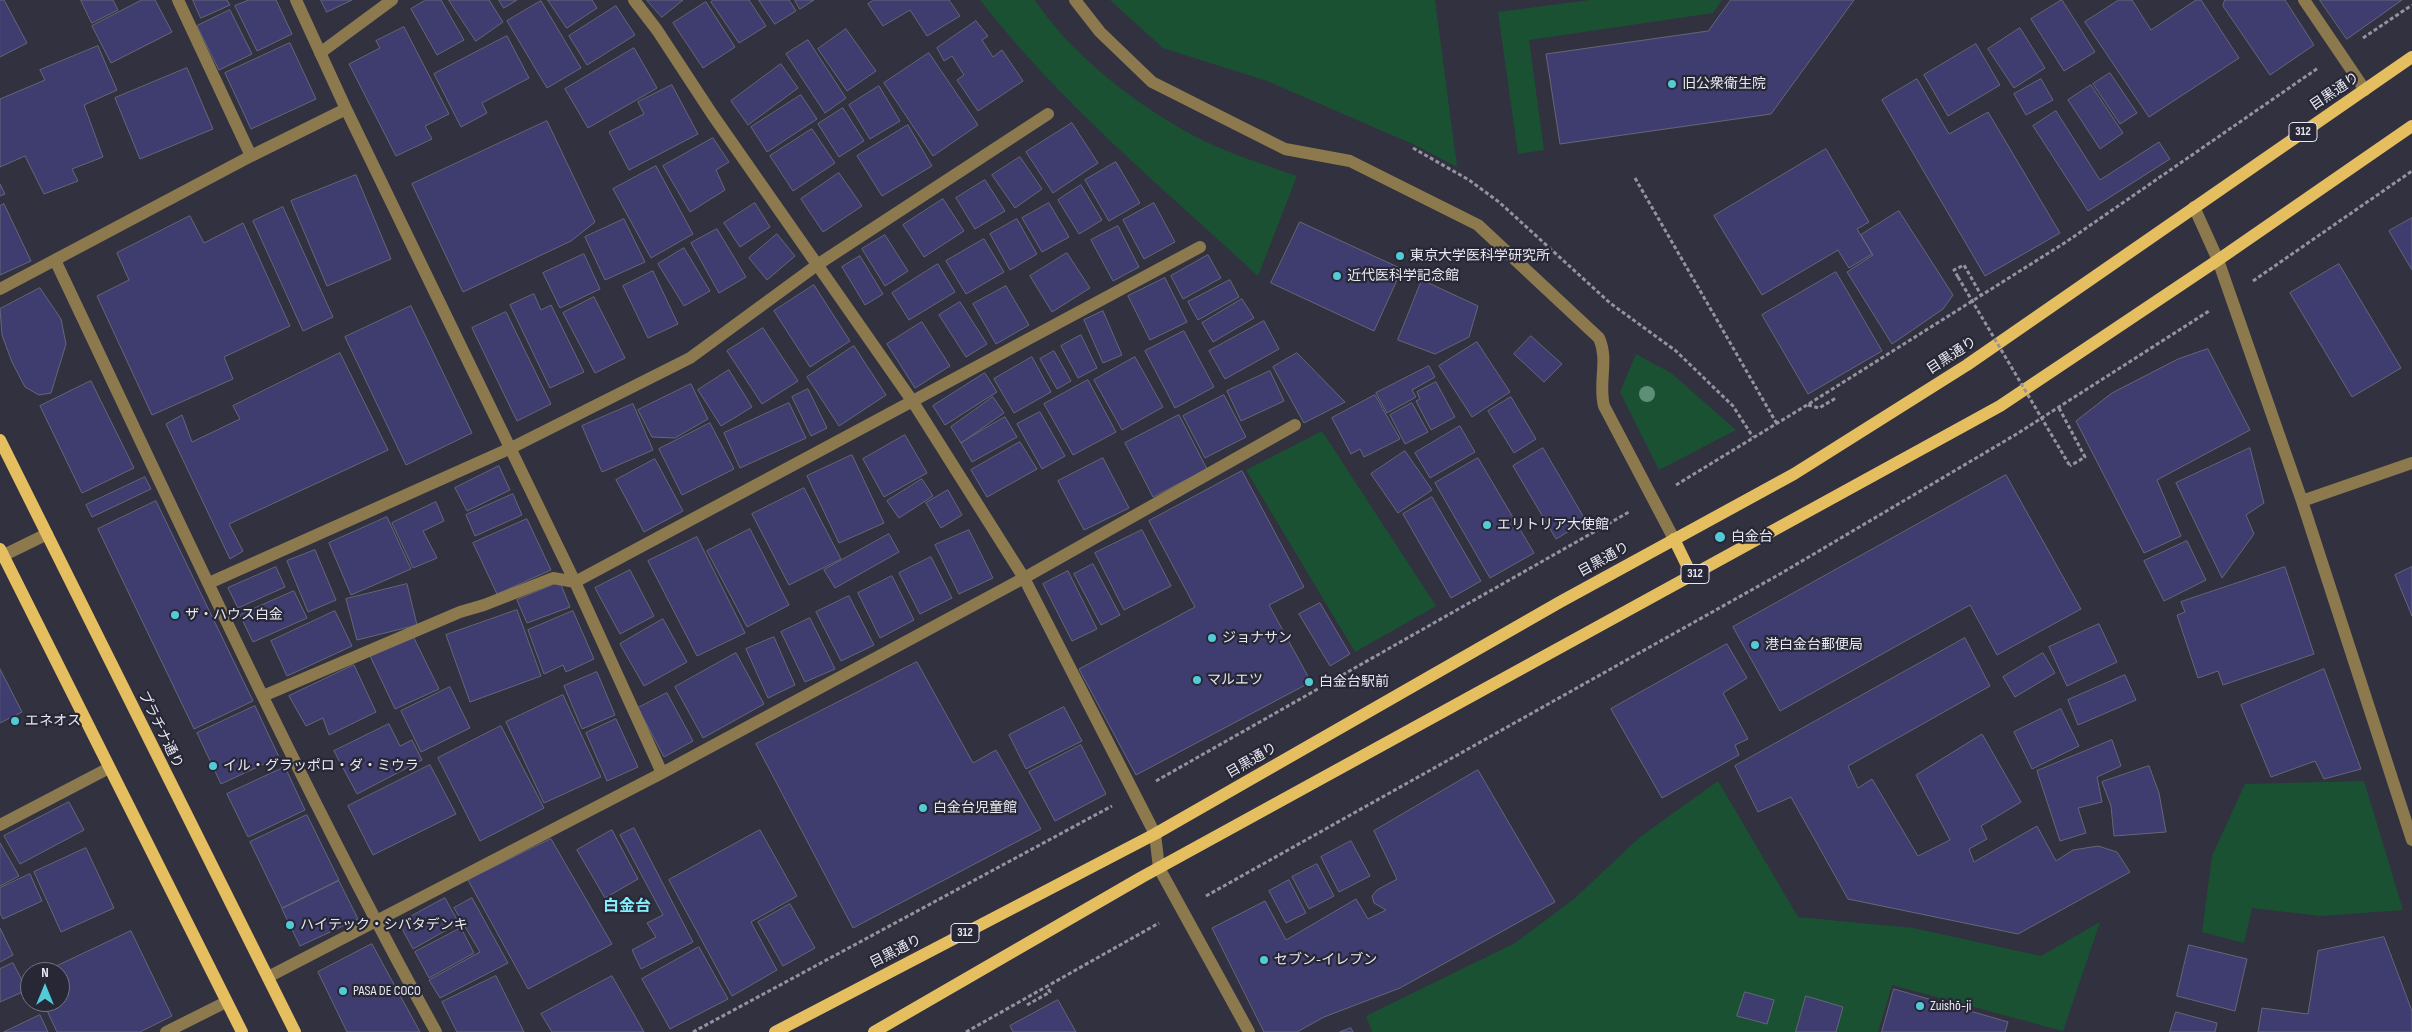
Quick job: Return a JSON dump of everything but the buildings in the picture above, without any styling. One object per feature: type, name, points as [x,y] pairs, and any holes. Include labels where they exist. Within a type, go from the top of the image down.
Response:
[{"type":"main road","name":"目黒通り","points":[[775,1032],[1155,834],[1674,539],[1794,474],[1967,365],[2412,57]]},
{"type":"main road","name":"312","points":[[874,1032],[1159,868],[2000,406],[2218,260],[2412,126]]},
{"type":"main road","name":"プラチナ通り","points":[[0,440],[295,1032]]},
{"type":"main road","points":[[1674,539],[1692,576]]},
{"type":"main road","points":[[1,554],[242,1032]]},
{"type":"street","points":[[178,0],[251,156]]},
{"type":"street","points":[[296,0],[346,109],[575,582],[662,773]]},
{"type":"street","points":[[320,53],[392,0]]},
{"type":"street","points":[[634,0],[657,30],[817,266],[913,402],[1024,578],[1155,834],[1159,868],[1248,1032]]},
{"type":"street","points":[[1075,0],[1100,32],[1152,82],[1285,149],[1350,161],[1478,225],[1599,338],[1603,348],[1601,395],[1604,406],[1674,539]]},
{"type":"street","points":[[2304,0],[2364,90]]},
{"type":"street","points":[[0,289],[251,156],[346,109]]},
{"type":"street","points":[[208,583],[511,448],[690,358],[817,266],[1048,114]]},
{"type":"street","points":[[2194,207],[2218,260],[2302,501],[2412,840]]},
{"type":"street","points":[[263,696],[460,612],[484,605],[553,578],[575,582],[1200,247]]},
{"type":"street","points":[[54,260],[263,696],[374,920],[436,1032]]},
{"type":"street","points":[[268,977],[374,920],[662,773],[1024,578],[1295,425]]},
{"type":"street","points":[[2302,501],[2412,463]]},
{"type":"street","points":[[1,554],[47,534]]},
{"type":"street","points":[[0,825],[109,768]]},
{"type":"street","points":[[166,1032],[226,1002]]},
{"type":"path","points":[[693,1032],[1134,793],[1653,499],[1808,405],[2066,242],[2412,5]]},
{"type":"path","points":[[1413,148],[1469,180],[1499,202],[1610,303],[1676,351],[1733,406],[1753,437]]},
{"type":"path","points":[[966,1032],[1780,574],[2059,408],[2230,297],[2412,171]]},
{"type":"path","points":[[1635,178],[1777,424]]},
{"type":"path","points":[[1981,295],[1964,266],[1954,270],[2070,466],[2085,457],[2059,408]]},
{"type":"path","points":[[1808,405],[1819,408],[1836,398]]},
{"type":"path","points":[[1027,1005],[1050,992],[1047,986]]},
{"type":"green space","points":[[980,0],[1035,0],[1071,45],[1118,86],[1144,105],[1170,122],[1222,149],[1297,176],[1258,276],[1113,144],[1044,74]]},
{"type":"green space","points":[[1110,0],[1435,0],[1457,167],[1415,145],[1267,81],[1163,48]]},
{"type":"green space","points":[[1590,0],[1722,0],[1713,13],[1529,40],[1544,150],[1518,154],[1498,12]]},
{"type":"green space","points":[[1636,354],[1671,373],[1736,430],[1659,470],[1620,392]]},
{"type":"green space","points":[[1322,431],[1436,606],[1355,652],[1246,470]]},
{"type":"green space","points":[[1718,781],[1798,917],[1913,928],[2041,956],[2100,922],[2063,1031],[1892,985],[1878,1032],[1372,1032],[1366,1016],[1515,943],[1574,899],[1640,837]]},
{"type":"green space","points":[[2364,781],[2403,910],[2321,916],[2252,908],[2244,943],[2202,932],[2212,856],[2245,784]]},
{"type":"place","name":"旧公衆衛生院","points":[[1672,84]]},
{"type":"place","name":"東京大学医科学研究所","points":[[1400,256]]},
{"type":"place","name":"近代医科学記念館","points":[[1337,276]]},
{"type":"place","name":"エリトリア大使館","points":[[1487,525]]},
{"type":"place","name":"白金台","points":[[1720,537]]},
{"type":"place","name":"ザ・ハウス白金","points":[[175,615]]},
{"type":"place","name":"ジョナサン","points":[[1212,638]]},
{"type":"place","name":"港白金台郵便局","points":[[1755,645]]},
{"type":"place","name":"マルエツ","points":[[1197,680]]},
{"type":"place","name":"白金台駅前","points":[[1309,682]]},
{"type":"place","name":"エネオス","points":[[15,721]]},
{"type":"place","name":"イル・グラッポロ・ダ・ミウラ","points":[[213,766]]},
{"type":"place","name":"白金台児童館","points":[[923,808]]},
{"type":"place","name":"ハイテック・シバタデンキ","points":[[290,925]]},
{"type":"place","name":"セブン-イレブン","points":[[1264,960]]},
{"type":"place","name":"PASA DE COCO","points":[[343,991]]},
{"type":"place","name":"Zuishō-ji","points":[[1920,1006]]},
{"type":"district","name":"白金台","points":[[627,907]]}]
